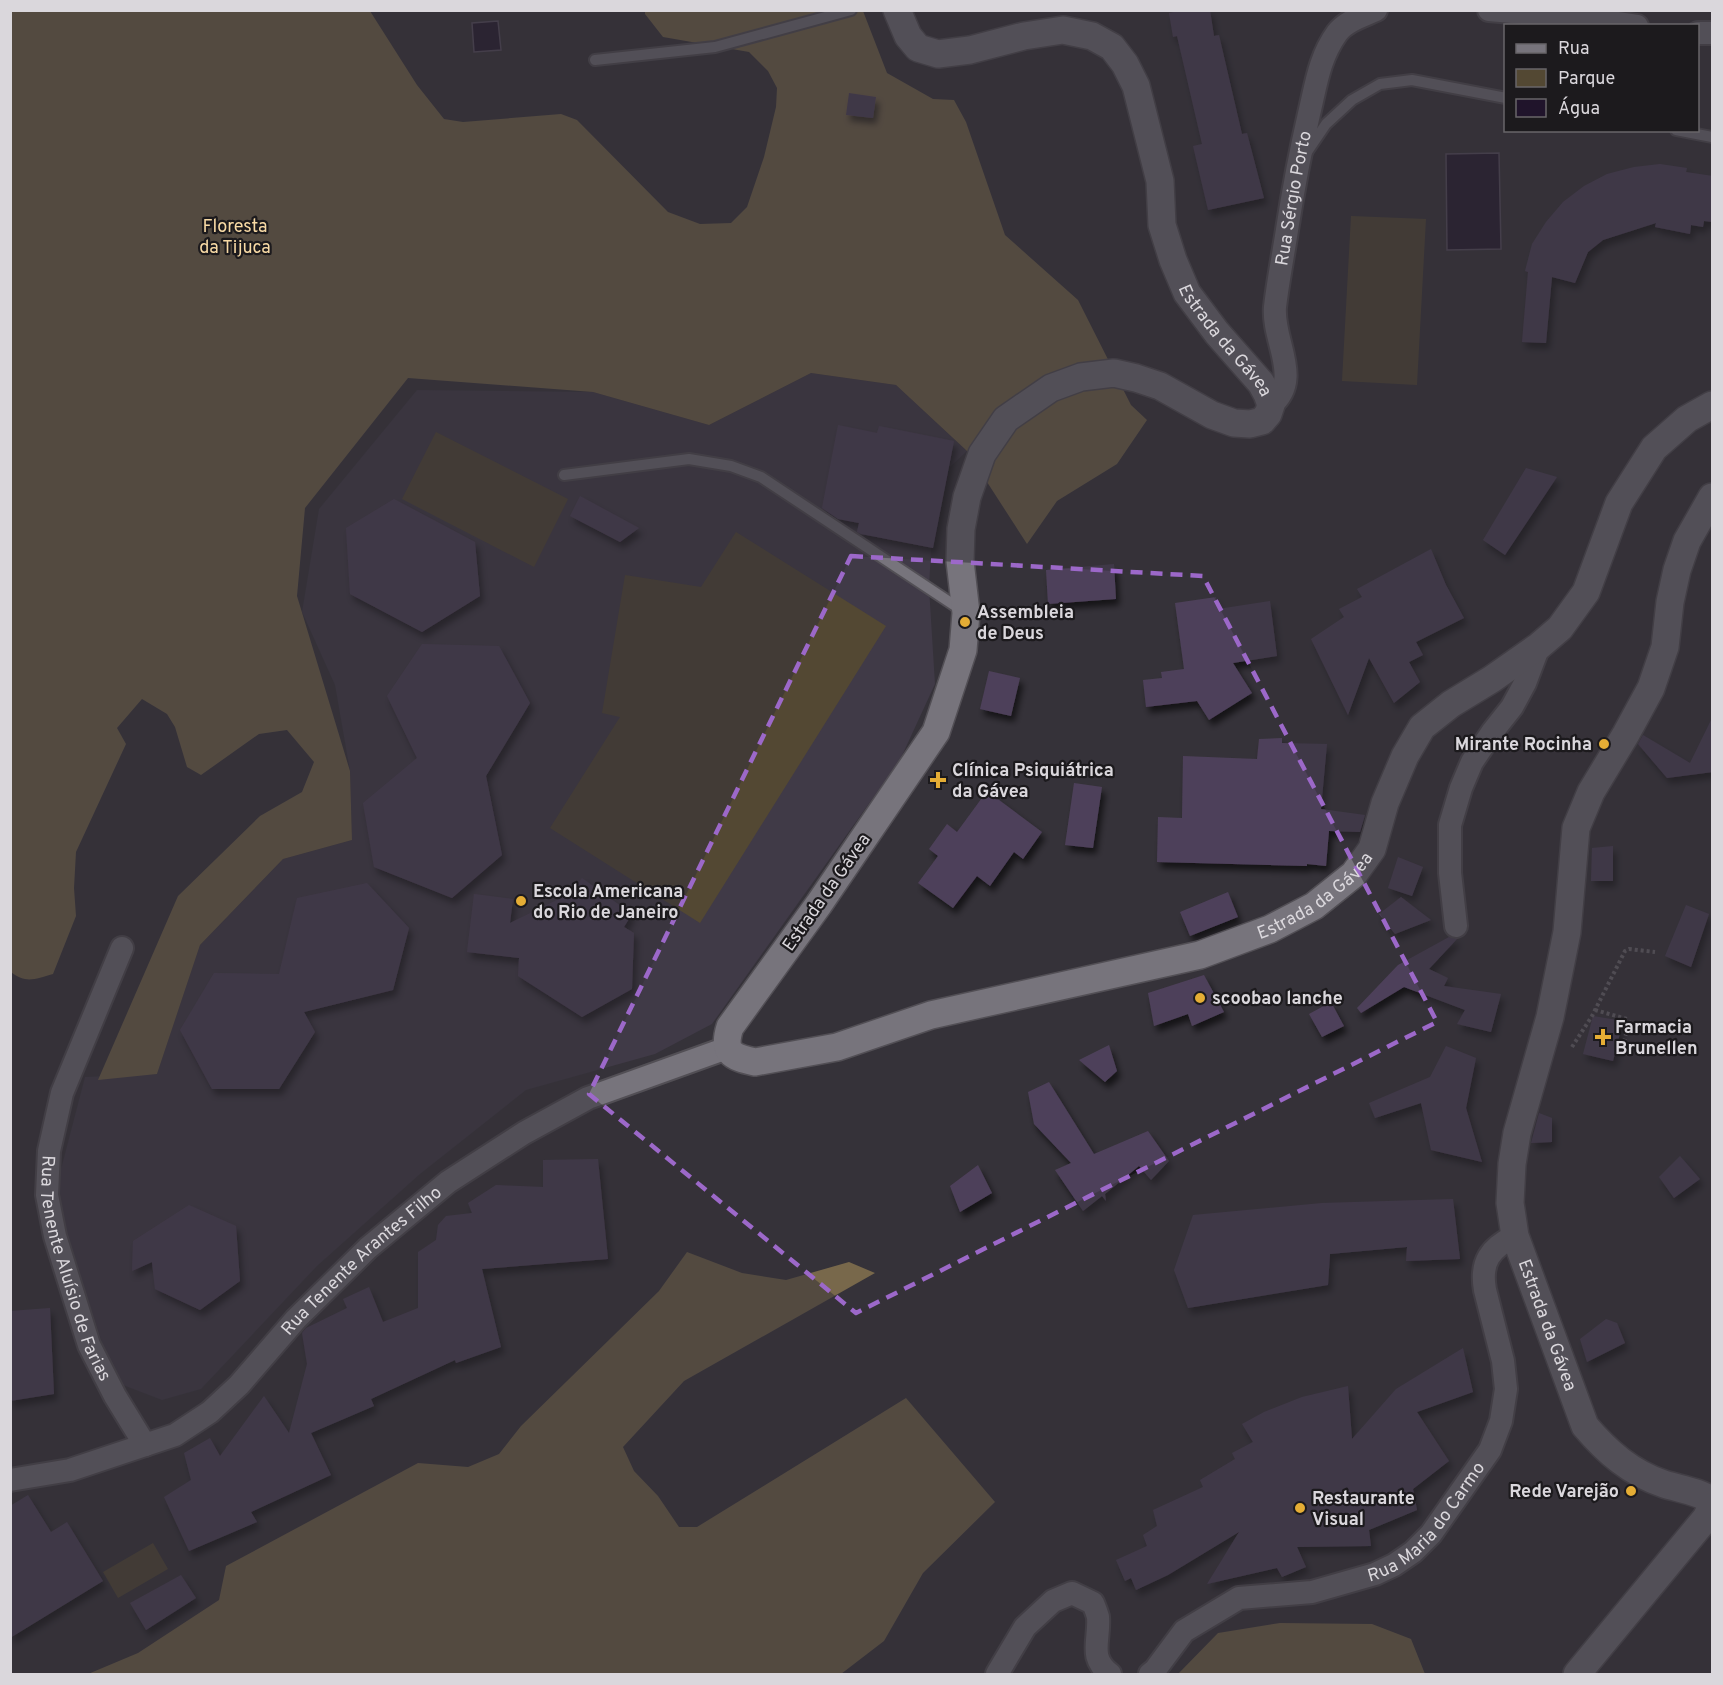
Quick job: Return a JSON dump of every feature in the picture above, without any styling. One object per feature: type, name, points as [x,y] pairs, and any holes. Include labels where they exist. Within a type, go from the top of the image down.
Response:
[{"type":"street","name":"Estrada da Gávea","points":[[897,10],[908,36],[918,48],[938,54],[970,50],[1024,36],[1063,30],[1092,36],[1112,47],[1125,64],[1136,86],[1160,181],[1162,225],[1186,293],[1217,333],[1261,382],[1270,405],[1268,414],[1262,421],[1250,424],[1234,423],[1212,415],[1160,386],[1114,373],[1081,377],[1051,388],[1006,419],[982,454],[967,497],[961,529],[960,561],[966,613],[963,650],[936,732],[819,904],[730,1027],[726,1040],[727,1048],[742,1060],[755,1062],[837,1047],[931,1015],[1200,955],[1270,930],[1314,906],[1354,874],[1372,849],[1385,803],[1401,765],[1422,727],[1451,704],[1539,646],[1560,628],[1586,592],[1619,503],[1654,448],[1687,419],[1713,405]]},
{"type":"street","name":"Rua Sérgio Porto","points":[[1270,405],[1278,399],[1284,388],[1287,372],[1279,342],[1275,309],[1297,167],[1321,59],[1338,31],[1355,19],[1376,10]]},
{"type":"street","points":[[1489,10],[1584,18],[1624,24]]},
{"type":"street","name":"Estrada da Gávea","points":[[1713,497],[1687,541],[1677,570],[1670,602],[1665,647],[1651,688],[1591,792],[1576,828],[1567,932],[1550,1017],[1515,1144],[1510,1203],[1515,1236],[1585,1426],[1604,1448],[1632,1470],[1713,1501]]},
{"type":"street","points":[[1456,926],[1450,873],[1450,825],[1461,788],[1472,762],[1493,730],[1512,707],[1525,683],[1539,646]]},
{"type":"street","name":"Rua Tenente Aluísio de Farias","points":[[122,948],[62,1093],[49,1151],[47,1195],[55,1236],[89,1345],[115,1396],[145,1444]]},
{"type":"street","name":"Rua Tenente Arantes Filho","points":[[10,1480],[70,1470],[175,1435],[210,1413],[239,1385],[296,1320],[368,1248],[448,1182],[524,1133],[588,1098],[727,1048]]},
{"type":"street","name":"Rua Maria do Carmo","points":[[1150,1674],[1184,1631],[1239,1598],[1312,1592],[1375,1574],[1413,1552],[1431,1534],[1490,1450],[1501,1421],[1506,1389],[1503,1360],[1483,1278],[1487,1258],[1494,1248],[1515,1236]]},
{"type":"street","points":[[1577,1674],[1701,1525],[1713,1506]]},
{"type":"street","points":[[997,1674],[1025,1627],[1053,1601],[1072,1593],[1093,1603],[1098,1616],[1096,1653],[1102,1668],[1110,1674]]},
{"type":"lane","points":[[596,60],[715,47],[851,10]]},
{"type":"lane","points":[[1297,167],[1326,124],[1352,100],[1380,84],[1412,80],[1504,98]]},
{"type":"lane","points":[[1687,132],[1713,137]]},
{"type":"lane","points":[[564,475],[689,459],[731,466],[761,477],[966,613]]},
{"type":"path","points":[[1572,1047],[1624,951],[1629,949],[1654,952]]},
{"type":"path","points":[[1594,1010],[1627,1019],[1629,1022],[1624,1042]]},
{"type":"highlighted area","points":[[851,556],[1203,576],[1437,1022],[856,1313],[589,1094]]},
{"type":"shaded area","name":"Escola Americana do Rio de Janeiro","points":[[811,373],[896,385],[967,451],[935,481],[929,587],[935,684],[900,760],[712,1024],[655,1054],[526,1090],[420,1174],[317,1266],[201,1389],[162,1400],[115,1382],[54,1196],[85,1077],[157,1074],[200,945],[283,859],[352,840],[350,771],[335,685],[302,612],[319,509],[417,390],[593,392],[709,425]]},
{"type":"green space","name":"Floresta da Tijuca","points":[[10,11],[370,11],[417,85],[444,119],[463,122],[561,114],[577,120],[668,212],[700,224],[731,223],[747,207],[764,157],[776,107],[777,88],[768,71],[749,52],[663,37],[645,11],[863,11],[887,73],[933,99],[954,100],[966,122],[1005,235],[1078,300],[1131,405],[1147,420],[1117,464],[1057,501],[1027,544],[967,451],[896,385],[811,373],[709,425],[593,392],[408,378],[305,508],[297,596],[350,771],[352,840],[283,859],[200,945],[157,1074],[98,1080],[178,896],[260,816],[302,792],[314,762],[287,730],[259,734],[201,775],[187,767],[175,727],[167,714],[142,699],[117,728],[126,744],[76,852],[74,888],[76,916],[53,974],[36,979],[26,979],[11,972]]},
{"type":"green space","points":[[1351,216],[1426,219],[1417,385],[1342,381]]},
{"type":"green space","points":[[436,432],[568,499],[534,567],[402,499]]},
{"type":"green space","points":[[736,532],[886,626],[700,923],[550,828],[620,717],[602,713],[625,575],[701,587]]},
{"type":"green space","points":[[687,1252],[742,1273],[786,1280],[849,1262],[875,1273],[684,1381],[623,1447],[634,1471],[658,1496],[679,1527],[697,1527],[906,1398],[995,1502],[923,1573],[884,1641],[841,1674],[88,1674],[138,1653],[219,1600],[226,1566],[418,1463],[468,1467],[499,1454],[521,1426],[659,1291]]},
{"type":"green space","points":[[153,1543],[168,1569],[118,1598],[103,1572]]},
{"type":"green space","points":[[1280,1623],[1372,1624],[1411,1639],[1425,1674],[1178,1674],[1218,1633]]},
{"type":"water","points":[[498,21],[501,50],[474,52],[472,23]]},
{"type":"water","points":[[1499,153],[1501,249],[1447,250],[1446,154]]},
{"type":"building","points":[[1183,10],[1210,10],[1214,36],[1219,35],[1242,134],[1247,133],[1264,198],[1208,210],[1193,146],[1202,144],[1177,36],[1173,37],[1169,13]]},
{"type":"building","points":[[849,93],[876,97],[873,118],[846,115]]},
{"type":"building","points":[[1660,164],[1687,168],[1686,172],[1713,176],[1713,222],[1704,221],[1703,227],[1691,225],[1690,234],[1655,227],[1656,223],[1603,240],[1588,252],[1575,283],[1552,277],[1546,343],[1522,342],[1528,272],[1525,271],[1532,244],[1546,222],[1563,202],[1584,186],[1607,174],[1634,167]]},
{"type":"building","points":[[838,425],[877,433],[879,426],[954,441],[933,548],[861,534],[857,532],[859,523],[838,519],[822,508]]},
{"type":"building","points":[[1526,468],[1557,477],[1505,555],[1483,540]]},
{"type":"building","points":[[580,496],[639,528],[620,542],[570,516]]},
{"type":"building","points":[[394,499],[475,542],[480,596],[422,632],[350,594],[346,528]]},
{"type":"building","points":[[1431,549],[1446,585],[1464,618],[1416,642],[1423,655],[1409,662],[1420,682],[1394,703],[1369,658],[1348,715],[1311,639],[1344,617],[1339,609],[1362,597],[1357,589]]},
{"type":"building","points":[[1114,564],[1116,599],[1048,604],[1046,570]]},
{"type":"building","points":[[1216,597],[1218,609],[1270,601],[1277,656],[1233,663],[1252,693],[1209,720],[1197,701],[1146,707],[1143,680],[1162,678],[1161,672],[1184,669],[1175,603]]},
{"type":"building","points":[[422,644],[499,646],[530,703],[486,776],[502,855],[452,898],[374,867],[363,803],[417,758],[387,696]]},
{"type":"building","points":[[989,671],[1020,678],[1011,716],[980,709]]},
{"type":"building","points":[[1713,716],[1713,772],[1667,778],[1638,744],[1643,735],[1690,763]]},
{"type":"building","points":[[1282,738],[1282,743],[1327,744],[1321,809],[1365,815],[1360,832],[1329,831],[1326,866],[1157,862],[1158,817],[1182,818],[1183,756],[1257,759],[1259,739]]},
{"type":"building","points":[[1074,783],[1102,787],[1093,848],[1065,845]]},
{"type":"building","points":[[987,791],[1042,832],[1023,859],[1014,852],[990,886],[977,876],[953,908],[918,883],[938,856],[929,849],[947,824],[957,832]]},
{"type":"building","points":[[1613,846],[1613,881],[1591,881],[1592,848]]},
{"type":"building","points":[[1398,857],[1423,867],[1412,896],[1388,888]]},
{"type":"building","points":[[582,878],[632,914],[624,927],[634,933],[632,989],[582,1017],[518,976],[519,958],[467,952],[474,894],[513,899],[510,923],[571,893]]},
{"type":"building","points":[[367,883],[409,928],[393,990],[304,1012],[315,1032],[279,1089],[212,1089],[180,1030],[214,973],[279,974],[297,898]]},
{"type":"building","points":[[1228,892],[1238,917],[1190,936],[1180,912]]},
{"type":"building","points":[[1401,897],[1431,920],[1395,934],[1379,914]]},
{"type":"building","points":[[1686,905],[1709,914],[1691,967],[1665,956]]},
{"type":"building","points":[[1449,937],[1457,939],[1429,969],[1448,978],[1444,986],[1501,994],[1491,1032],[1457,1024],[1465,1010],[1404,987],[1361,1013],[1357,1008],[1398,965]]},
{"type":"building","points":[[1204,975],[1224,1012],[1192,1026],[1188,1014],[1154,1026],[1148,993]]},
{"type":"building","points":[[1331,1002],[1344,1026],[1322,1037],[1309,1014]]},
{"type":"building","name":"Farmacia Brunellen","points":[[1593,1016],[1623,1021],[1613,1061],[1583,1054]]},
{"type":"building","points":[[1109,1045],[1117,1071],[1105,1082],[1079,1060]]},
{"type":"building","points":[[1446,1046],[1476,1058],[1466,1108],[1482,1162],[1431,1150],[1421,1103],[1375,1118],[1369,1103],[1430,1077]]},
{"type":"building","points":[[1049,1082],[1094,1154],[1148,1131],[1169,1161],[1151,1180],[1139,1166],[1105,1194],[1106,1201],[1102,1196],[1083,1211],[1055,1170],[1071,1163],[1034,1124],[1028,1092]]},
{"type":"building","points":[[1539,1113],[1552,1118],[1552,1142],[1531,1143]]},
{"type":"building","points":[[1680,1156],[1700,1179],[1674,1198],[1659,1177]]},
{"type":"building","points":[[598,1159],[608,1259],[482,1269],[501,1347],[456,1363],[455,1360],[371,1399],[374,1406],[311,1433],[331,1475],[251,1512],[257,1522],[189,1551],[164,1497],[191,1480],[184,1453],[210,1438],[220,1456],[264,1396],[289,1433],[307,1364],[302,1333],[306,1328],[347,1308],[343,1299],[369,1287],[383,1322],[418,1308],[418,1252],[436,1240],[438,1225],[446,1216],[472,1213],[468,1203],[496,1185],[543,1187],[543,1160]]},
{"type":"building","points":[[978,1165],[992,1193],[960,1212],[950,1186]]},
{"type":"building","points":[[1453,1199],[1460,1259],[1406,1261],[1407,1247],[1330,1254],[1328,1285],[1188,1308],[1174,1270],[1193,1215],[1322,1203]]},
{"type":"building","points":[[189,1205],[236,1226],[240,1281],[200,1310],[155,1289],[152,1262],[132,1271],[133,1241]]},
{"type":"building","points":[[50,1308],[54,1394],[10,1401],[10,1311]]},
{"type":"building","points":[[1606,1319],[1617,1323],[1625,1343],[1587,1362],[1580,1339]]},
{"type":"building","points":[[1463,1348],[1473,1392],[1417,1412],[1449,1461],[1413,1489],[1417,1510],[1369,1530],[1371,1546],[1297,1547],[1306,1567],[1282,1577],[1277,1568],[1207,1584],[1239,1532],[1168,1575],[1136,1590],[1131,1578],[1125,1581],[1116,1560],[1147,1546],[1143,1535],[1157,1526],[1153,1510],[1203,1487],[1200,1480],[1235,1459],[1232,1453],[1253,1442],[1242,1424],[1264,1412],[1302,1397],[1348,1386],[1352,1439],[1396,1389]]},
{"type":"building","points":[[28,1495],[51,1532],[67,1522],[103,1581],[10,1638],[10,1506]]},
{"type":"building","points":[[181,1575],[196,1598],[146,1630],[130,1603]]},
{"type":"place","name":"Assembleia de Deus","points":[[965,622]]},
{"type":"place","name":"Mirante Rocinha","points":[[1604,744]]},
{"type":"place","name":"Clínica Psiquiátrica da Gávea","points":[[938,780]]},
{"type":"place","name":"Escola Americana do Rio de Janeiro","points":[[521,901]]},
{"type":"place","name":"scoobao lanche","points":[[1200,998]]},
{"type":"place","name":"Farmacia Brunellen","points":[[1603,1037]]},
{"type":"place","name":"Rede Varejão","points":[[1631,1491]]},
{"type":"place","name":"Restaurante Visual","points":[[1300,1508]]}]
